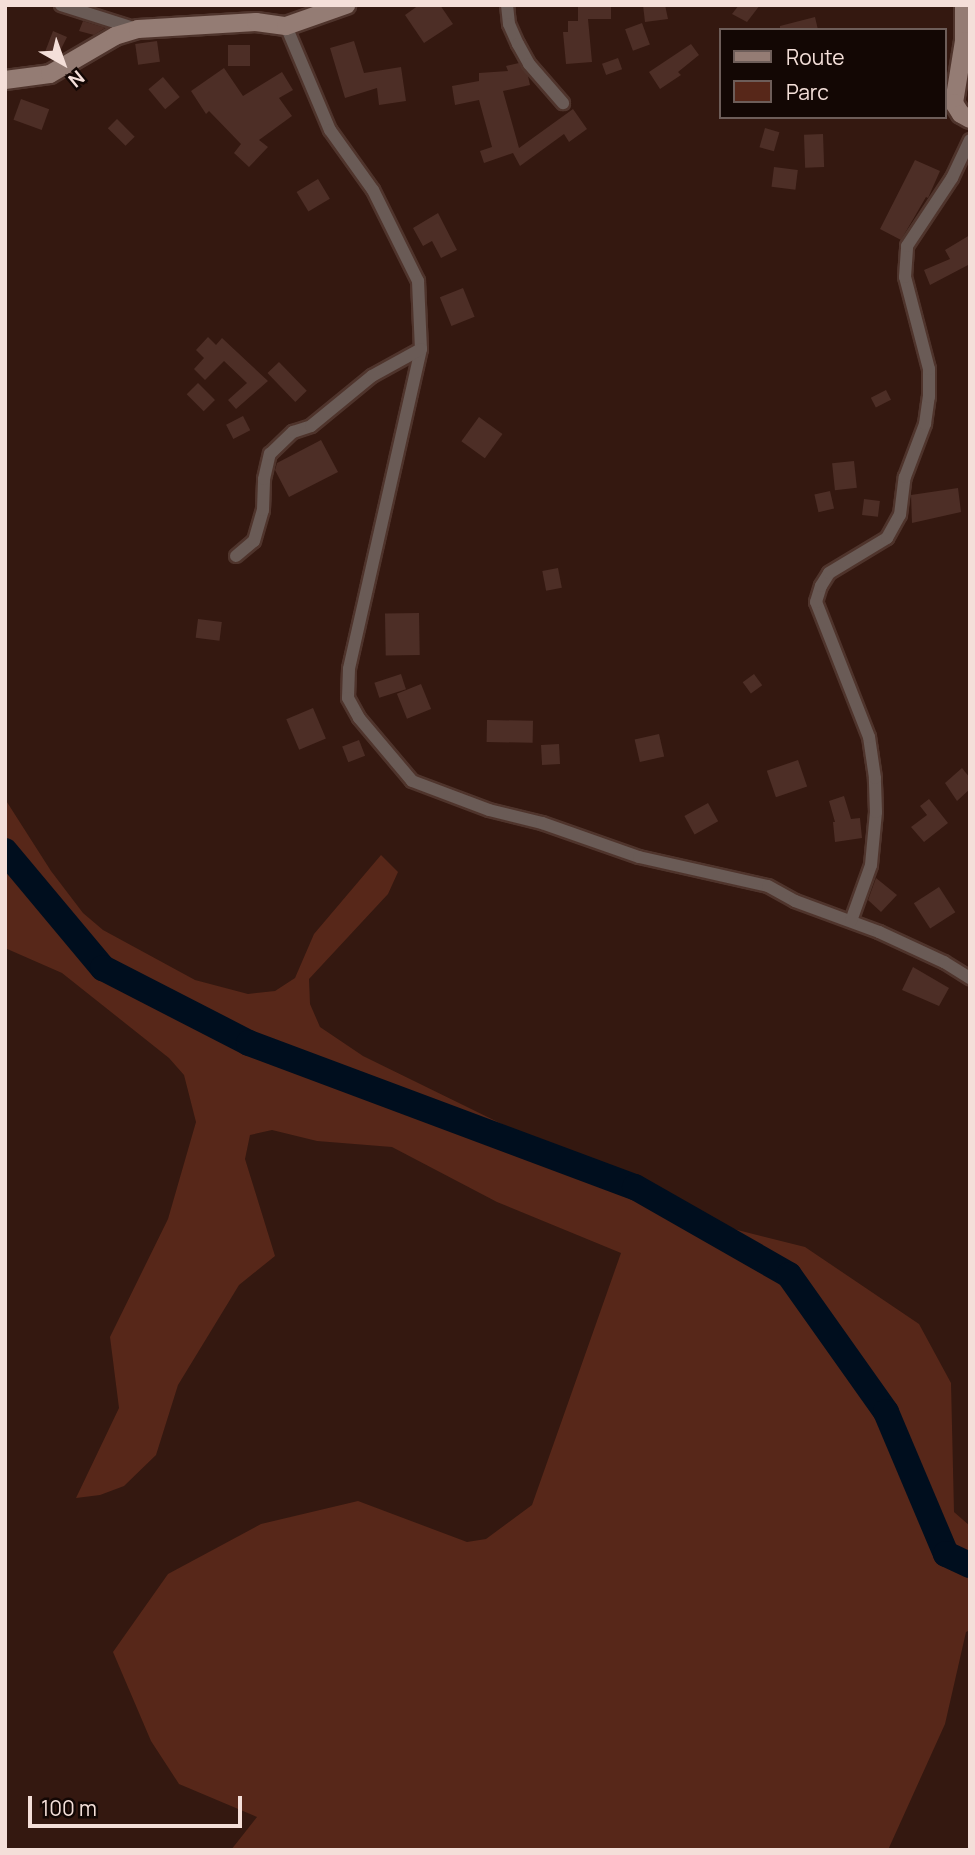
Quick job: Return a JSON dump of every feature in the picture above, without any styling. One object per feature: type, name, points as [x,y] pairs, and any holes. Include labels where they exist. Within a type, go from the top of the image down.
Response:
[{"type":"street","points":[[61,5],[138,29]]},
{"type":"street","points":[[5,80],[50,74],[115,36],[138,29],[256,22],[286,26],[346,5]]},
{"type":"street","points":[[507,5],[509,24],[529,64],[563,103]]},
{"type":"street","points":[[964,5],[964,41],[954,103],[961,114],[970,119]]},
{"type":"street","points":[[286,26],[330,130],[373,190],[418,281],[421,349],[349,669],[348,698],[359,719],[412,781],[489,810],[542,823],[639,857],[768,886],[795,901],[851,921],[944,962],[970,978]]},
{"type":"street","points":[[851,921],[871,865],[876,812],[875,778],[869,737],[816,602],[829,573],[887,538],[900,514],[905,477],[925,425],[929,397],[929,369],[905,277],[907,246],[952,178],[970,140]]},
{"type":"street","points":[[236,556],[254,541],[263,510],[264,480],[270,454],[293,432],[311,426],[372,376],[421,349]]},
{"type":"green space","points":[[5,799],[51,871],[83,913],[103,930],[195,980],[248,994],[275,991],[295,978],[314,934],[381,855],[398,872],[388,894],[309,979],[310,1004],[320,1027],[363,1056],[698,1220],[805,1247],[919,1324],[951,1383],[954,1512],[970,1526],[970,1630],[966,1632],[945,1724],[888,1850],[231,1850],[257,1817],[179,1784],[151,1741],[113,1652],[168,1574],[261,1524],[358,1501],[467,1542],[486,1539],[532,1505],[621,1253],[497,1202],[392,1147],[317,1141],[272,1130],[250,1135],[245,1159],[275,1256],[239,1285],[178,1385],[156,1455],[124,1486],[100,1495],[76,1498],[119,1408],[110,1337],[168,1219],[196,1122],[184,1075],[169,1058],[62,973],[5,948]]},
{"type":"building","points":[[419,5],[440,5],[453,24],[424,43],[405,15]]},
{"type":"building","points":[[578,5],[611,5],[611,19],[588,19],[592,62],[566,64],[563,32],[568,32],[568,21],[578,21]]},
{"type":"building","points":[[643,5],[665,5],[668,19],[645,22]]},
{"type":"building","points":[[739,5],[760,5],[747,22],[732,14]]},
{"type":"building","points":[[815,17],[818,28],[780,28]]},
{"type":"building","points":[[83,21],[106,28],[94,35],[79,31]]},
{"type":"building","points":[[642,23],[650,45],[633,51],[625,29]]},
{"type":"building","points":[[53,31],[67,37],[57,57],[45,52]]},
{"type":"building","points":[[157,41],[160,62],[138,65],[135,44]]},
{"type":"building","points":[[354,41],[364,73],[401,67],[406,101],[379,105],[377,88],[345,98],[330,48]]},
{"type":"building","points":[[691,44],[699,55],[678,72],[681,75],[660,89],[649,72]]},
{"type":"building","points":[[228,45],[250,45],[250,66],[228,66]]},
{"type":"building","points":[[618,58],[622,69],[606,75],[602,64]]},
{"type":"building","points":[[519,63],[528,76],[530,85],[503,91],[519,148],[573,109],[587,129],[569,142],[564,134],[520,166],[513,153],[484,163],[480,151],[492,147],[479,100],[455,105],[452,86],[479,81],[479,73],[508,71],[506,66]]},
{"type":"building","points":[[224,68],[243,96],[282,72],[293,90],[279,98],[292,116],[259,140],[268,147],[249,167],[234,153],[241,144],[209,111],[206,114],[191,91]]},
{"type":"building","points":[[163,77],[180,97],[165,109],[148,89]]},
{"type":"building","points":[[21,99],[49,109],[42,130],[13,120]]},
{"type":"building","points":[[117,119],[135,137],[125,146],[108,128]]},
{"type":"building","points":[[765,128],[779,132],[774,151],[759,147]]},
{"type":"building","points":[[823,134],[824,167],[805,168],[804,135]]},
{"type":"building","points":[[915,160],[940,171],[928,198],[926,197],[901,240],[880,229]]},
{"type":"building","points":[[774,167],[798,170],[795,190],[772,187]]},
{"type":"building","points":[[318,179],[330,199],[308,212],[297,192]]},
{"type":"building","points":[[438,213],[457,250],[441,258],[432,241],[423,246],[413,228]]},
{"type":"building","points":[[970,235],[970,264],[930,285],[924,270],[950,259],[945,250]]},
{"type":"building","points":[[463,288],[475,317],[451,326],[440,297]]},
{"type":"building","points":[[208,337],[216,345],[222,338],[268,381],[236,409],[228,400],[247,383],[224,361],[205,380],[194,369],[204,358],[196,350]]},
{"type":"building","points":[[279,362],[307,391],[295,402],[267,373]]},
{"type":"building","points":[[198,383],[215,400],[204,411],[187,394]]},
{"type":"building","points":[[886,390],[891,400],[876,408],[871,398]]},
{"type":"building","points":[[243,416],[250,430],[233,439],[226,425]]},
{"type":"building","points":[[479,417],[502,434],[485,458],[461,441]]},
{"type":"building","points":[[321,440],[338,472],[289,497],[275,470],[277,463]]},
{"type":"building","points":[[854,461],[857,488],[835,490],[832,463]]},
{"type":"building","points":[[958,488],[961,512],[912,523],[911,495]]},
{"type":"building","points":[[830,491],[834,509],[818,512],[814,495]]},
{"type":"building","points":[[864,499],[880,501],[878,517],[862,515]]},
{"type":"building","points":[[558,568],[562,588],[546,591],[542,571]]},
{"type":"building","points":[[419,613],[420,655],[386,656],[385,614]]},
{"type":"building","points":[[198,619],[222,622],[220,641],[196,638]]},
{"type":"building","points":[[401,674],[406,689],[379,698],[374,683]]},
{"type":"building","points":[[754,674],[762,685],[751,694],[743,682]]},
{"type":"building","points":[[421,684],[431,709],[407,719],[397,694]]},
{"type":"building","points":[[313,708],[326,738],[299,750],[286,719]]},
{"type":"building","points":[[487,720],[533,721],[533,743],[487,742]]},
{"type":"building","points":[[659,734],[664,756],[640,762],[635,740]]},
{"type":"building","points":[[359,740],[365,756],[348,762],[342,746]]},
{"type":"building","points":[[559,744],[560,764],[542,765],[541,745]]},
{"type":"building","points":[[798,760],[807,786],[776,797],[767,771]]},
{"type":"building","points":[[962,768],[970,778],[970,789],[957,801],[945,783]]},
{"type":"building","points":[[844,796],[851,819],[860,818],[862,838],[835,842],[835,822],[829,801]]},
{"type":"building","points":[[929,799],[948,823],[924,842],[911,827],[927,815],[920,806]]},
{"type":"building","points":[[708,803],[718,821],[695,834],[684,816]]},
{"type":"building","points":[[876,878],[897,895],[881,912],[868,900]]},
{"type":"building","points":[[939,887],[955,912],[930,928],[914,903]]},
{"type":"building","points":[[913,967],[949,988],[939,1006],[902,990]]},
{"type":"waterway","points":[[5,851],[103,968],[249,1043],[635,1187],[789,1275],[886,1412],[946,1554],[970,1565]]}]
